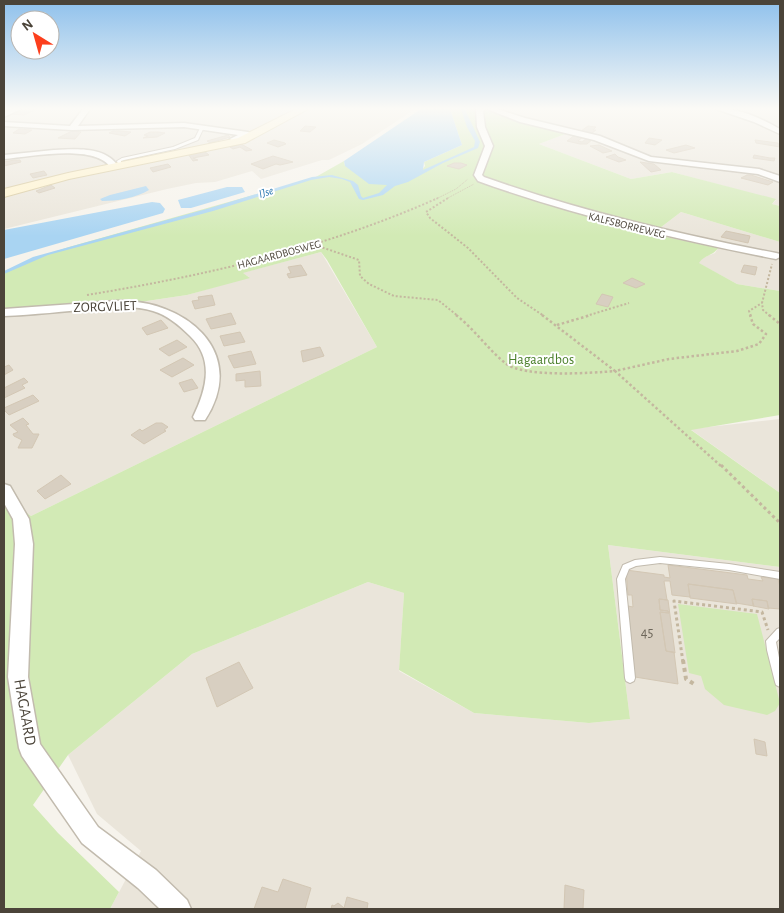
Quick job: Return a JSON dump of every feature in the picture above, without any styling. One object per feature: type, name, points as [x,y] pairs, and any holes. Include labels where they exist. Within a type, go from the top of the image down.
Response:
[{"type":"main road","points":[[4,193],[117,165],[186,152]]},
{"type":"street","points":[[481,179],[478,175],[487,152]]},
{"type":"street","points":[[630,152],[649,160],[759,172],[780,179]]},
{"type":"street","points":[[4,157],[91,153],[105,157],[117,165]]},
{"type":"street","name":"KALFSBORREWEG","points":[[481,179],[584,214],[685,239],[775,256]]},
{"type":"street","name":"ZORGVLIET","points":[[4,313],[121,303],[144,305],[170,312],[200,337],[209,352],[214,377],[212,391],[200,417]]},
{"type":"street","name":"HAGAARD","points":[[4,490],[21,519],[24,544],[18,677],[30,748],[90,835],[147,879],[178,909]]},
{"type":"lane","points":[[117,165],[119,161],[124,159],[156,152]]},
{"type":"lane","points":[[630,678],[621,579],[626,567],[635,563],[660,560],[729,567],[780,576]]},
{"type":"lane","points":[[780,632],[772,640],[772,650],[780,682]]},
{"type":"path","name":"HAGAARDBOSWEG","points":[[78,296],[179,278],[315,245],[374,226],[438,198],[459,186],[471,175]]},
{"type":"path","points":[[481,179],[430,208],[426,212],[430,218],[468,248],[516,298],[558,325],[615,370],[705,450],[780,523]]},
{"type":"path","points":[[315,245],[359,260],[360,276],[369,284],[394,296],[438,300],[470,325],[506,364],[516,369],[575,374],[615,370],[669,360],[737,351],[759,344],[766,334],[753,324],[749,312],[762,303]]},
{"type":"path","points":[[775,256],[762,303],[763,310],[780,324]]},
{"type":"path","points":[[558,325],[629,303]]},
{"type":"path","points":[[694,684],[686,679],[674,601],[762,612],[772,640]]},
{"type":"shaded area","points":[[4,152],[346,152],[329,160],[322,160],[261,179],[252,171],[215,182],[196,183],[167,189],[4,229]]},
{"type":"shaded area","points":[[559,152],[780,152],[780,206],[772,204],[776,200],[672,172],[631,179]]},
{"type":"shaded area","points":[[681,212],[780,242],[780,291],[737,284],[698,263],[702,258],[715,253],[718,248],[652,234]]},
{"type":"shaded area","points":[[321,252],[377,347],[31,516],[20,508],[4,481],[4,315],[114,306],[187,295],[249,277],[242,273]]},
{"type":"shaded area","points":[[780,419],[780,493],[690,429]]},
{"type":"shaded area","points":[[608,545],[780,567],[780,909],[110,909],[141,851],[97,814],[68,755],[192,654],[368,582],[404,593],[399,671],[474,713],[589,723],[630,719]]},
{"type":"green space","name":"Hagaardbos","points":[[447,152],[559,152],[631,179],[672,172],[776,199],[772,204],[780,206],[780,242],[681,212],[652,234],[718,248],[699,263],[737,284],[780,291],[780,415],[691,430],[780,493],[780,567],[608,545],[630,719],[589,723],[474,713],[399,670],[404,593],[368,582],[192,654],[68,755],[33,805],[58,833],[119,892],[110,909],[4,909],[4,481],[20,508],[31,516],[377,347],[321,252],[243,273],[250,278],[187,295],[140,302],[4,315],[4,272],[38,257],[69,247],[314,178],[344,161],[345,166],[412,174],[422,170],[425,166],[424,162]]},
{"type":"green space","points":[[678,604],[757,614],[780,703],[775,711],[767,715],[724,705],[705,689],[701,676],[689,673]]},
{"type":"water","name":"IJse","points":[[358,152],[447,152],[424,162],[423,170],[464,152],[470,152],[443,163],[408,182],[395,186],[383,195],[363,200],[359,199],[350,182],[329,177],[311,180],[213,211],[48,255],[4,274],[4,271],[33,257],[210,208],[312,177],[332,175],[353,181],[358,185],[363,198],[379,193],[387,185],[369,184],[345,166],[344,161]]},
{"type":"water","points":[[146,186],[149,190],[132,197],[108,201],[100,199],[110,195]]},
{"type":"water","points":[[227,187],[242,187],[245,192],[191,208],[181,208],[178,200]]},
{"type":"water","points":[[152,202],[160,203],[165,209],[163,213],[4,259],[4,230]]},
{"type":"building","points":[[205,152],[209,155],[193,158],[198,160],[193,161],[188,154]]},
{"type":"building","points":[[615,154],[626,160],[619,162],[606,157]]},
{"type":"building","points":[[754,155],[775,158],[774,161],[753,158]]},
{"type":"building","points":[[273,156],[293,162],[276,164],[263,169],[251,164]]},
{"type":"building","points":[[20,160],[21,162],[4,166],[4,162]]},
{"type":"building","points":[[640,162],[654,164],[661,170],[651,172]]},
{"type":"building","points":[[454,163],[467,165],[459,169],[447,166]]},
{"type":"building","points":[[168,164],[171,167],[153,172],[150,168]]},
{"type":"building","points":[[44,171],[47,175],[33,178],[30,174]]},
{"type":"building","points":[[747,175],[773,182],[768,185],[741,178]]},
{"type":"building","points":[[51,185],[55,188],[39,193],[36,191]]},
{"type":"building","points":[[726,231],[750,236],[748,243],[721,237]]},
{"type":"building","points":[[301,265],[307,275],[289,278],[287,274],[291,273],[288,267]]},
{"type":"building","points":[[744,265],[757,267],[755,275],[741,272]]},
{"type":"building","points":[[632,278],[645,284],[636,288],[623,283]]},
{"type":"building","points":[[602,294],[613,297],[608,307],[596,304]]},
{"type":"building","points":[[212,295],[215,305],[195,309],[192,301],[199,300],[198,297]]},
{"type":"building","points":[[231,313],[236,324],[211,329],[206,319]]},
{"type":"building","points":[[161,320],[168,328],[147,335],[142,328]]},
{"type":"building","points":[[240,332],[245,342],[224,346],[220,336]]},
{"type":"building","points":[[177,340],[187,347],[169,356],[159,349]]},
{"type":"building","points":[[320,347],[324,356],[303,362],[301,351]]},
{"type":"building","points":[[251,351],[256,364],[234,368],[228,356]]},
{"type":"building","points":[[183,358],[194,365],[172,377],[160,370]]},
{"type":"building","points":[[9,365],[13,370],[4,375],[4,367]]},
{"type":"building","points":[[260,371],[261,386],[245,387],[245,380],[236,381],[236,374]]},
{"type":"building","points":[[24,378],[28,382],[22,385],[25,388],[4,398],[4,388]]},
{"type":"building","points":[[192,379],[198,388],[184,392],[179,383]]},
{"type":"building","points":[[33,395],[39,401],[9,415],[4,410],[4,408]]},
{"type":"building","points":[[23,418],[29,424],[26,425],[33,434],[39,434],[32,448],[18,448],[22,440],[14,436],[13,434],[18,432],[10,425]]},
{"type":"building","points":[[156,423],[162,423],[168,427],[164,430],[166,431],[144,444],[131,435],[140,429],[142,431]]},
{"type":"building","points":[[61,475],[71,484],[45,499],[37,491]]},
{"type":"building","points":[[668,565],[747,575],[748,579],[763,581],[761,577],[778,579],[780,609],[768,608],[767,601],[752,599],[754,606],[736,603],[733,590],[688,584],[690,597],[672,595],[670,581],[664,581],[667,600],[659,599],[660,610],[668,611],[669,613],[660,612],[666,651],[674,652],[678,684],[635,677],[628,606],[633,607],[632,595],[628,595],[626,570],[664,575],[664,577],[670,578]]},
{"type":"building","points":[[688,584],[733,590],[737,604],[690,598]]},
{"type":"building","points":[[659,599],[668,600],[675,653],[666,651],[660,612],[669,613],[668,611],[660,610]]},
{"type":"building","points":[[752,599],[767,601],[769,609],[753,606]]},
{"type":"building","points":[[239,662],[253,688],[217,707],[206,678]]},
{"type":"building","points":[[754,739],[765,742],[767,756],[756,754]]},
{"type":"building","points":[[283,879],[311,888],[305,909],[254,909],[262,887],[278,892]]},
{"type":"building","points":[[565,885],[584,890],[583,909],[564,909]]},
{"type":"building","points":[[347,897],[368,903],[367,909],[331,909],[332,905],[334,906],[338,903],[344,908]]}]
